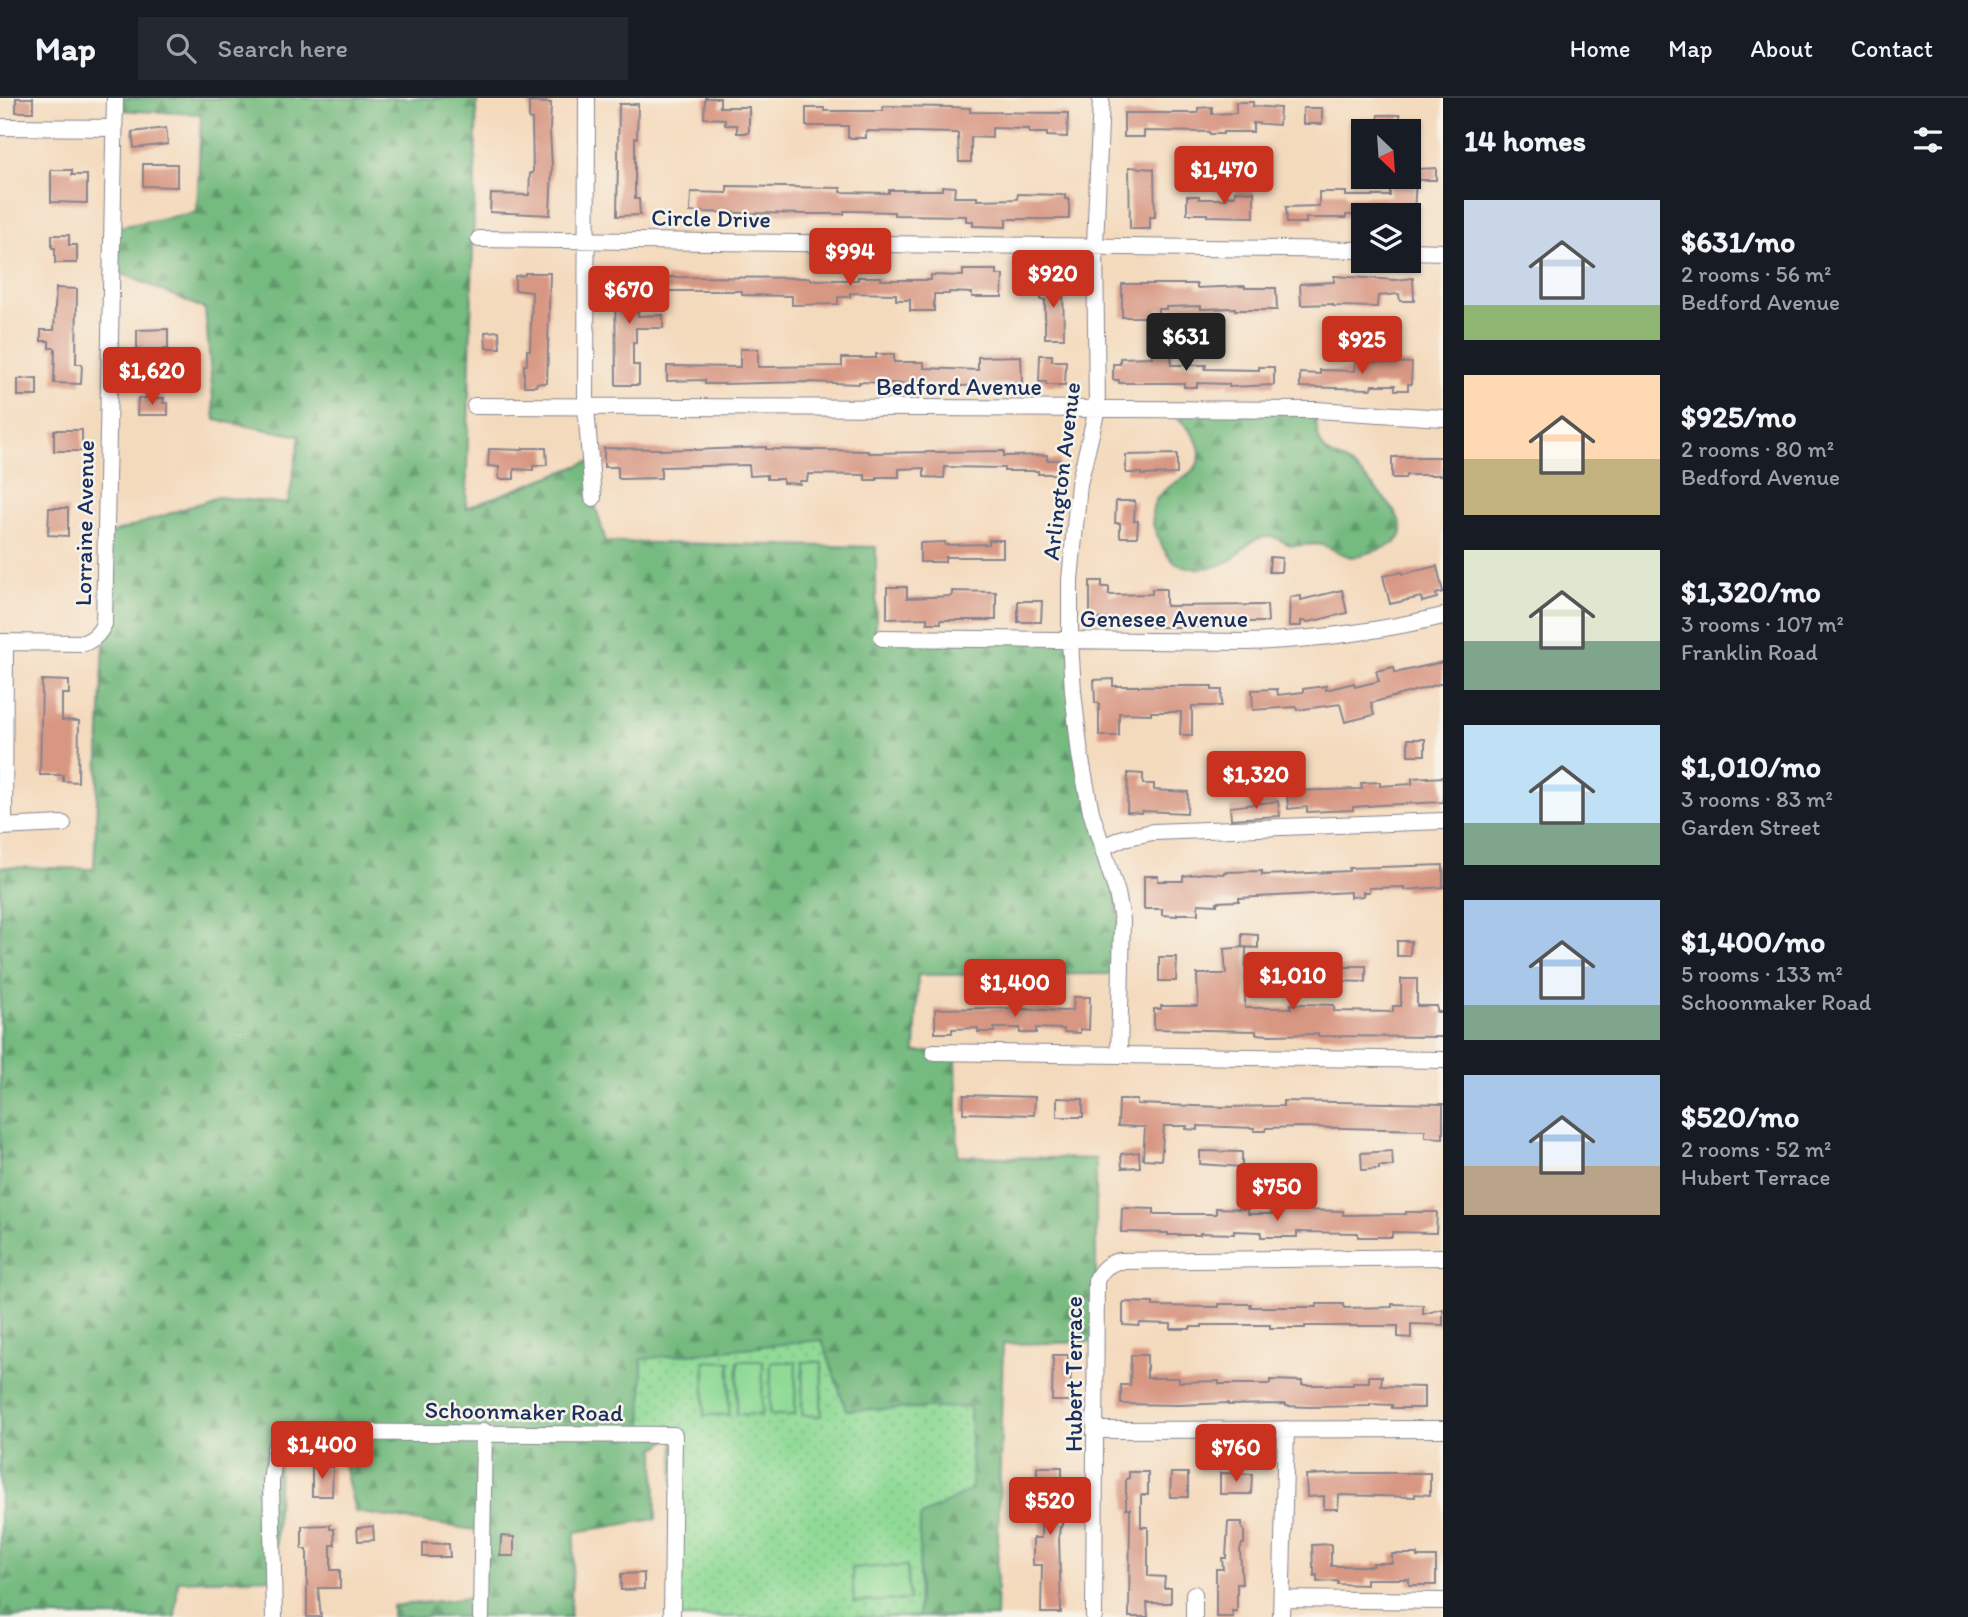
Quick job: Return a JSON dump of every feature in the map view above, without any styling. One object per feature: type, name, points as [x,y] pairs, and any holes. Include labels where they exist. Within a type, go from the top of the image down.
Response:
[{"type":"street","name":"Lorraine Avenue","points":[[3,643],[83,643],[100,633],[105,619],[115,98]]},
{"type":"street","points":[[587,98],[586,407],[593,498]]},
{"type":"street","name":"Arlington Avenue","points":[[1101,98],[1095,246],[1097,409],[1079,484],[1070,580],[1070,640],[1080,755],[1091,812],[1117,893],[1122,920],[1119,1055]]},
{"type":"street","points":[[0,127],[115,128]]},
{"type":"street","name":"Circle Drive","points":[[478,239],[1351,250]]},
{"type":"street","points":[[1421,251],[1443,251]]},
{"type":"street","name":"Bedford Avenue","points":[[475,406],[1315,410],[1443,418]]},
{"type":"street","name":"Genesee Avenue","points":[[882,638],[1292,640],[1348,635],[1443,616]]},
{"type":"street","points":[[3,643],[2,827],[63,824]]},
{"type":"street","points":[[1103,847],[1123,838],[1153,832],[1443,821]]},
{"type":"street","points":[[934,1052],[1443,1060]]},
{"type":"street","name":"Hubert Terrace","points":[[1094,1617],[1096,1281],[1100,1271],[1110,1263],[1119,1261],[1443,1257]]},
{"type":"street","points":[[1281,1617],[1286,1429]]},
{"type":"street","points":[[1096,1430],[1443,1429]]},
{"type":"street","name":"Schoonmaker Road","points":[[274,1617],[271,1482],[275,1449],[280,1440],[290,1432],[674,1435],[672,1617]]},
{"type":"street","points":[[481,1617],[484,1432]]},
{"type":"street","points":[[1194,1594],[1194,1617]]},
{"type":"street","points":[[1282,1599],[1443,1601]]},
{"type":"green space","points":[[115,98],[477,98],[466,508],[591,461],[593,498],[606,542],[876,547],[876,638],[1070,640],[1080,755],[1117,893],[1121,974],[918,975],[915,1052],[956,1052],[958,1156],[1096,1159],[1096,1342],[1003,1344],[996,1617],[918,1617],[920,1517],[846,1410],[822,1340],[655,1449],[656,1519],[575,1532],[570,1617],[392,1617],[392,1606],[481,1597],[482,1531],[355,1512],[336,1429],[280,1440],[274,1578],[178,1581],[175,1617],[0,1617],[0,867],[94,869],[107,535],[218,497],[288,504],[300,436],[215,420],[205,309],[112,269],[113,228],[197,212],[201,114],[115,110]]},
{"type":"green space","points":[[1170,409],[1316,410],[1317,431],[1327,453],[1354,468],[1381,495],[1401,524],[1400,537],[1390,545],[1352,557],[1322,545],[1291,545],[1264,537],[1253,541],[1231,560],[1217,566],[1192,568],[1176,563],[1159,540],[1152,511],[1165,490],[1194,469],[1199,459],[1199,447],[1190,431]]},
{"type":"green space","points":[[822,1340],[846,1410],[970,1407],[972,1489],[920,1517],[918,1617],[672,1617],[674,1435],[643,1434],[642,1359]]},
{"type":"green space","points":[[705,1361],[730,1362],[729,1415],[704,1415]]},
{"type":"green space","points":[[738,1361],[763,1361],[762,1415],[737,1414]]},
{"type":"green space","points":[[771,1362],[796,1362],[795,1415],[770,1415]]},
{"type":"green space","points":[[803,1362],[822,1362],[821,1416],[802,1415]]},
{"type":"green space","points":[[907,1566],[909,1600],[854,1602],[852,1568]]},
{"type":"building","points":[[16,98],[33,98],[33,112],[16,112]]},
{"type":"building","points":[[705,98],[720,98],[720,107],[749,107],[749,133],[737,133],[737,125],[725,125],[725,119],[704,118]]},
{"type":"building","points":[[529,102],[551,103],[550,215],[490,212],[491,194],[529,195],[530,173],[533,173]]},
{"type":"building","points":[[1236,102],[1253,102],[1253,106],[1280,108],[1279,125],[1253,123],[1253,132],[1210,134],[1144,131],[1144,137],[1124,137],[1124,113],[1198,113],[1198,108],[1212,107],[1212,114],[1236,113]]},
{"type":"building","points":[[619,104],[638,104],[635,199],[639,199],[640,215],[617,216]]},
{"type":"building","points":[[883,106],[970,108],[970,112],[1068,113],[1067,137],[1029,133],[1029,129],[992,128],[992,138],[971,137],[971,162],[959,162],[956,133],[866,131],[866,138],[848,138],[848,126],[806,126],[806,108],[824,108],[824,111],[883,111]]},
{"type":"building","points":[[1303,108],[1322,108],[1322,124],[1303,124]]},
{"type":"building","points":[[1378,115],[1400,115],[1400,119],[1378,119]]},
{"type":"building","points":[[166,128],[168,144],[134,148],[132,132]]},
{"type":"building","points":[[143,164],[177,164],[177,187],[143,186]]},
{"type":"building","points":[[1129,167],[1154,169],[1155,217],[1150,217],[1150,229],[1130,229]]},
{"type":"building","points":[[1436,168],[1436,180],[1421,180],[1421,169]]},
{"type":"building","points":[[51,170],[72,170],[72,175],[87,175],[87,203],[51,202]]},
{"type":"building","points":[[727,186],[841,188],[841,192],[889,193],[889,190],[942,190],[942,186],[955,187],[954,197],[977,197],[977,200],[1017,199],[1018,194],[1065,195],[1065,199],[1069,199],[1069,219],[1006,219],[1006,227],[973,226],[973,221],[966,221],[966,216],[894,215],[894,212],[690,212],[691,192],[727,193]]},
{"type":"building","points":[[1390,189],[1415,189],[1415,203],[1351,203],[1351,215],[1346,215],[1346,218],[1306,218],[1306,223],[1287,223],[1286,207],[1319,206],[1319,192],[1346,192],[1346,196],[1390,196]]},
{"type":"building","points":[[1235,191],[1254,192],[1254,217],[1187,214],[1187,196],[1227,199],[1227,196],[1235,196]]},
{"type":"building","points":[[52,235],[69,235],[69,245],[77,245],[77,263],[55,263]]},
{"type":"building","points":[[963,270],[997,270],[997,275],[1003,275],[1002,297],[972,297],[972,293],[934,294],[934,311],[910,311],[910,300],[896,300],[896,294],[850,293],[850,297],[838,297],[838,304],[792,305],[792,296],[742,295],[742,291],[665,291],[666,277],[858,280],[858,277],[881,277],[881,280],[931,280],[931,275],[963,276]]},
{"type":"building","points":[[525,273],[550,273],[547,383],[537,383],[536,386],[524,386],[524,365],[527,365],[527,350],[530,350],[532,292],[515,290],[515,276]]},
{"type":"building","points":[[615,273],[640,273],[638,316],[663,315],[663,328],[636,328],[633,365],[639,365],[639,385],[616,385]]},
{"type":"building","points":[[1334,276],[1396,280],[1413,278],[1414,301],[1400,301],[1399,294],[1378,296],[1377,307],[1301,305],[1300,284],[1334,282]]},
{"type":"building","points":[[1041,282],[1063,285],[1064,338],[1045,338],[1045,300],[1041,300]]},
{"type":"building","points":[[1122,284],[1276,288],[1277,310],[1166,307],[1158,309],[1158,317],[1122,317]]},
{"type":"building","points":[[56,288],[77,289],[76,364],[82,364],[81,384],[54,383],[55,348],[49,348],[49,341],[41,341],[41,330],[54,330]]},
{"type":"building","points":[[168,329],[168,349],[137,350],[137,330]]},
{"type":"building","points":[[499,331],[500,348],[486,348],[485,332]]},
{"type":"building","points":[[740,349],[758,349],[758,367],[842,366],[842,358],[876,358],[876,354],[894,354],[894,362],[924,362],[924,368],[978,370],[978,357],[1021,356],[1022,383],[962,386],[859,382],[705,384],[705,380],[667,381],[667,366],[740,367]]},
{"type":"building","points":[[1152,352],[1172,352],[1171,365],[1206,365],[1205,369],[1259,370],[1259,367],[1274,367],[1274,385],[1229,387],[1229,384],[1197,383],[1197,387],[1184,387],[1184,383],[1119,383],[1119,380],[1113,380],[1113,364],[1120,364],[1120,358],[1152,357]]},
{"type":"building","points":[[1040,355],[1052,355],[1052,361],[1066,361],[1065,385],[1046,385],[1046,382],[1039,382]]},
{"type":"building","points":[[1355,355],[1374,355],[1374,362],[1412,363],[1408,390],[1395,390],[1395,385],[1372,385],[1371,389],[1300,387],[1300,373],[1320,374],[1320,370],[1355,371]]},
{"type":"building","points":[[37,378],[37,396],[18,396],[18,379]]},
{"type":"building","points":[[138,398],[164,398],[163,403],[168,403],[168,415],[137,415]]},
{"type":"building","points":[[54,430],[82,430],[82,451],[54,451]]},
{"type":"building","points":[[766,447],[868,453],[1004,451],[1004,456],[1047,455],[1047,460],[1060,460],[1060,474],[1004,471],[1004,468],[945,467],[944,478],[924,477],[924,468],[899,469],[899,477],[877,477],[877,480],[865,480],[865,475],[808,474],[807,481],[800,481],[800,484],[783,483],[783,479],[767,479],[767,475],[750,476],[749,465],[661,467],[661,478],[621,479],[618,478],[618,467],[604,467],[604,448],[695,450]]},
{"type":"building","points":[[546,448],[547,465],[533,466],[533,470],[514,469],[514,479],[499,479],[499,467],[488,466],[489,449]]},
{"type":"building","points":[[1177,454],[1177,474],[1126,473],[1126,455]]},
{"type":"building","points":[[1392,457],[1442,457],[1442,475],[1392,478]]},
{"type":"building","points":[[1116,501],[1135,501],[1134,521],[1138,521],[1137,537],[1120,537],[1120,523],[1115,523]]},
{"type":"building","points":[[49,508],[68,508],[68,536],[48,535]]},
{"type":"building","points":[[989,540],[1003,540],[1003,557],[945,557],[945,562],[920,562],[920,543],[989,544]]},
{"type":"building","points":[[1270,557],[1282,558],[1281,572],[1269,572]]},
{"type":"building","points":[[1437,566],[1443,592],[1436,594],[1437,598],[1422,602],[1421,597],[1390,604],[1383,576]]},
{"type":"building","points":[[1090,581],[1102,581],[1102,587],[1109,587],[1109,595],[1152,594],[1152,589],[1166,589],[1166,606],[1267,605],[1268,622],[1210,622],[1200,623],[1200,627],[1152,627],[1152,621],[1090,619]]},
{"type":"building","points":[[887,587],[907,587],[907,598],[952,596],[952,591],[996,592],[996,620],[941,620],[941,623],[927,623],[927,618],[887,619]]},
{"type":"building","points":[[1342,590],[1347,613],[1309,622],[1301,621],[1301,626],[1289,626],[1290,597],[1301,596],[1301,600]]},
{"type":"building","points":[[1018,601],[1042,601],[1041,622],[1018,622]]},
{"type":"building","points":[[1443,662],[1443,683],[1371,703],[1374,715],[1345,722],[1340,704],[1297,710],[1296,707],[1253,710],[1252,690],[1277,689],[1278,695],[1326,686],[1326,690],[1354,683],[1355,687],[1379,681],[1376,671],[1394,667],[1395,673]]},
{"type":"building","points":[[1113,679],[1113,686],[1212,686],[1212,690],[1222,690],[1221,706],[1192,706],[1192,735],[1180,735],[1181,712],[1151,712],[1119,713],[1119,736],[1099,736],[1099,703],[1095,703],[1094,680]]},
{"type":"building","points":[[42,680],[69,681],[69,694],[62,694],[62,720],[79,721],[78,782],[63,781],[63,775],[40,775]]},
{"type":"building","points":[[1408,739],[1425,739],[1425,755],[1408,755]]},
{"type":"building","points":[[1128,773],[1143,774],[1143,784],[1154,784],[1154,790],[1188,792],[1187,813],[1127,812]]},
{"type":"building","points":[[1443,777],[1443,802],[1353,807],[1353,810],[1307,812],[1307,807],[1288,809],[1287,791],[1362,789],[1361,783],[1380,782],[1380,786],[1412,784],[1412,778]]},
{"type":"building","points":[[1278,801],[1280,816],[1231,819],[1230,807]]},
{"type":"building","points":[[1443,865],[1443,887],[1404,890],[1404,887],[1369,888],[1369,892],[1363,892],[1363,896],[1350,897],[1350,892],[1239,898],[1239,901],[1217,902],[1217,905],[1198,904],[1198,914],[1177,916],[1162,915],[1162,909],[1144,909],[1144,876],[1158,876],[1158,881],[1183,881],[1183,876],[1204,873],[1262,871],[1262,875],[1349,871],[1349,868]]},
{"type":"building","points":[[1242,934],[1258,935],[1258,948],[1242,947]]},
{"type":"building","points":[[1397,941],[1411,941],[1410,956],[1397,956]]},
{"type":"building","points":[[1246,947],[1245,1008],[1291,1008],[1291,1004],[1302,1004],[1334,1005],[1334,1011],[1393,1012],[1393,1006],[1401,1006],[1401,979],[1417,979],[1417,1006],[1437,1006],[1437,1012],[1443,1012],[1443,1037],[1271,1035],[1256,1034],[1256,1031],[1154,1029],[1154,1009],[1161,1009],[1161,1006],[1198,1006],[1197,974],[1226,974],[1224,949]]},
{"type":"building","points":[[1159,957],[1177,957],[1176,981],[1159,981]]},
{"type":"building","points":[[1366,966],[1366,982],[1336,981],[1336,967]]},
{"type":"building","points":[[1074,997],[1090,997],[1089,1030],[1080,1029],[1080,1033],[1064,1032],[1064,1029],[1036,1028],[1036,1033],[1020,1033],[1020,1028],[994,1028],[994,1032],[978,1032],[978,1028],[935,1033],[935,1009],[1064,1011],[1073,1010]]},
{"type":"building","points":[[964,1095],[1035,1097],[1034,1115],[963,1113]]},
{"type":"building","points":[[1057,1098],[1083,1099],[1083,1117],[1057,1117]]},
{"type":"building","points":[[1119,1100],[1137,1100],[1137,1104],[1222,1107],[1283,1106],[1283,1101],[1443,1104],[1443,1138],[1425,1137],[1425,1130],[1299,1127],[1254,1131],[1254,1128],[1198,1126],[1198,1130],[1186,1129],[1187,1126],[1164,1126],[1161,1160],[1143,1159],[1145,1127],[1118,1126]]},
{"type":"building","points":[[1200,1151],[1242,1152],[1242,1167],[1200,1164]]},
{"type":"building","points":[[1392,1151],[1393,1166],[1362,1170],[1361,1153]]},
{"type":"building","points":[[1139,1152],[1140,1167],[1122,1168],[1121,1154]]},
{"type":"building","points":[[1281,1204],[1297,1205],[1297,1210],[1343,1211],[1343,1215],[1437,1212],[1436,1233],[1392,1232],[1392,1237],[1358,1237],[1358,1233],[1297,1232],[1297,1237],[1261,1237],[1261,1232],[1234,1231],[1234,1234],[1200,1235],[1121,1232],[1122,1208],[1154,1209],[1154,1214],[1216,1214],[1216,1208],[1248,1209],[1248,1214],[1281,1214]]},
{"type":"building","points":[[1123,1302],[1153,1303],[1153,1306],[1219,1307],[1219,1304],[1317,1307],[1317,1304],[1343,1304],[1344,1308],[1392,1307],[1392,1304],[1423,1305],[1423,1314],[1443,1309],[1443,1325],[1411,1324],[1411,1338],[1398,1337],[1398,1326],[1270,1328],[1270,1325],[1202,1325],[1190,1329],[1171,1329],[1171,1324],[1123,1325]]},
{"type":"building","points":[[1053,1355],[1068,1355],[1067,1369],[1071,1369],[1070,1401],[1052,1401]]},
{"type":"building","points":[[1131,1355],[1147,1355],[1147,1378],[1179,1378],[1179,1382],[1270,1384],[1270,1380],[1302,1381],[1302,1385],[1353,1385],[1353,1382],[1369,1382],[1369,1376],[1382,1376],[1381,1386],[1424,1387],[1424,1408],[1392,1408],[1392,1405],[1370,1404],[1309,1407],[1228,1403],[1121,1404],[1121,1385],[1130,1385]]},
{"type":"building","points":[[312,1466],[333,1467],[332,1496],[312,1496]]},
{"type":"building","points":[[1037,1467],[1062,1467],[1062,1527],[1059,1535],[1061,1613],[1041,1613],[1042,1565],[1033,1565],[1033,1538],[1041,1538],[1041,1489],[1037,1489]]},
{"type":"building","points":[[1129,1472],[1148,1472],[1148,1495],[1141,1495],[1141,1527],[1148,1527],[1148,1576],[1165,1577],[1164,1588],[1171,1588],[1171,1603],[1147,1603],[1148,1617],[1129,1617],[1130,1509],[1126,1509],[1126,1479],[1129,1478]]},
{"type":"building","points":[[1171,1473],[1188,1473],[1188,1497],[1170,1497]]},
{"type":"building","points":[[1220,1473],[1252,1474],[1251,1494],[1220,1494]]},
{"type":"building","points":[[1430,1473],[1430,1495],[1339,1495],[1338,1509],[1324,1509],[1324,1496],[1307,1497],[1306,1475]]},
{"type":"building","points":[[1228,1522],[1242,1522],[1244,1530],[1244,1544],[1240,1550],[1242,1584],[1237,1584],[1237,1611],[1232,1611],[1233,1617],[1216,1617],[1216,1569],[1223,1569],[1222,1558],[1226,1558]]},
{"type":"building","points":[[330,1525],[330,1529],[334,1529],[335,1545],[331,1545],[331,1570],[340,1570],[340,1588],[318,1588],[321,1617],[307,1617],[307,1549],[302,1549],[302,1526]]},
{"type":"building","points":[[373,1526],[374,1540],[358,1541],[357,1528]]},
{"type":"building","points":[[501,1536],[514,1537],[514,1556],[500,1556]]},
{"type":"building","points":[[423,1543],[449,1544],[450,1557],[423,1557]]},
{"type":"building","points":[[1331,1544],[1331,1566],[1392,1563],[1392,1554],[1436,1557],[1436,1585],[1409,1585],[1409,1579],[1366,1579],[1366,1585],[1338,1584],[1338,1581],[1317,1582],[1317,1575],[1314,1576],[1312,1545]]},
{"type":"building","points":[[644,1573],[644,1589],[621,1590],[621,1574]]}]
